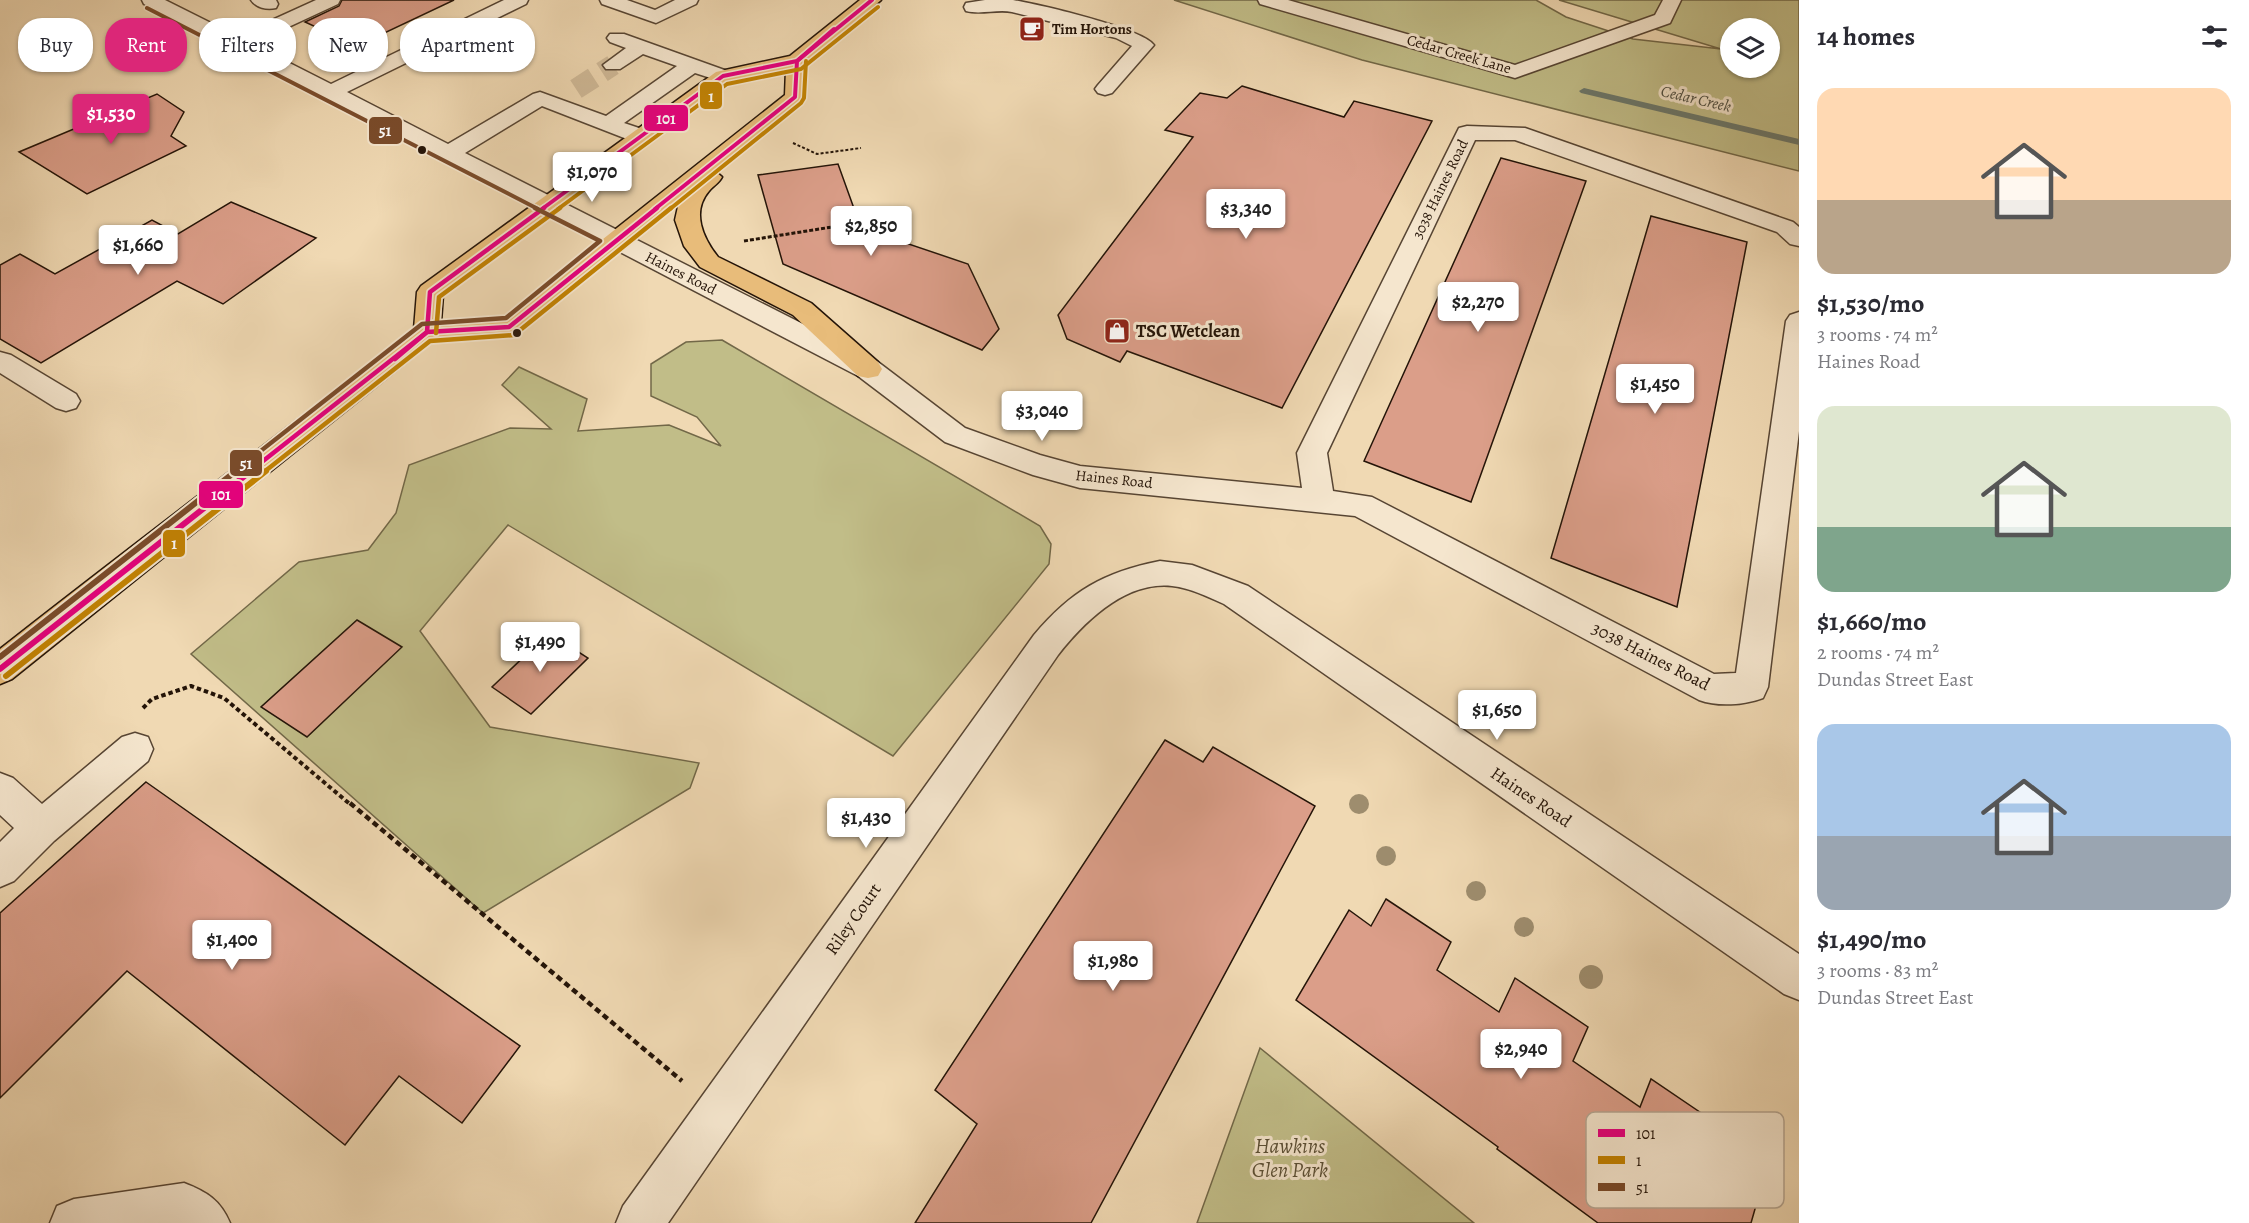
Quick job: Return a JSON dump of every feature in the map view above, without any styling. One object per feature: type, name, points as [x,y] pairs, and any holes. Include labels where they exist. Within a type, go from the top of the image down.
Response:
[{"type":"main road","points":[[427,332],[430,292],[723,76],[797,61],[872,0]]},
{"type":"main road","points":[[0,669],[427,332],[509,327],[795,97],[797,61]]},
{"type":"main road","points":[[738,143],[738,153],[699,187],[689,205],[687,220],[696,246],[709,262],[802,309],[868,369]]},
{"type":"street","name":"Haines Road","points":[[151,0],[199,24]]},
{"type":"street","points":[[292,18],[331,0]]},
{"type":"street","points":[[331,92],[519,0]]},
{"type":"street","points":[[609,0],[656,17],[689,0]]},
{"type":"street","name":"Cedar Creek Lane","points":[[1267,0],[1436,47],[1515,72],[1663,19],[1672,0]]},
{"type":"street","points":[[973,7],[1000,4],[1013,6],[1123,34],[1144,45],[1105,89]]},
{"type":"street","points":[[617,38],[723,76]]},
{"type":"street","points":[[613,65],[641,47]]},
{"type":"street","points":[[636,73],[664,55]]},
{"type":"street","points":[[608,124],[693,65]]},
{"type":"street","name":"Haines Road","points":[[291,72],[868,369],[955,435],[1033,464],[1080,477],[1224,490]]},
{"type":"street","points":[[554,104],[576,89]]},
{"type":"street","points":[[578,112],[600,97]]},
{"type":"street","points":[[449,153],[540,98],[640,136]]},
{"type":"street","name":"3038 Haines Road","points":[[1319,500],[1312,453],[1467,133],[1517,133],[1785,227],[1799,239]]},
{"type":"street","name":"3038 Haines Road","points":[[1224,490],[1361,505],[1711,689],[1751,687],[1799,321]]},
{"type":"street","points":[[1,361],[66,401]]},
{"type":"street","name":"Haines Road","points":[[1165,573],[1198,580],[1236,595],[1799,979]]},
{"type":"street","name":"Riley Court","points":[[640,1223],[1021,678],[1076,610],[1095,595],[1121,584],[1165,573]]},
{"type":"street","points":[[0,868],[41,828],[135,749]]},
{"type":"street","points":[[0,790],[41,828]]},
{"type":"street","points":[[75,1223],[184,1206],[206,1223]]},
{"type":"path","points":[[788,141],[817,154],[861,148]]},
{"type":"path","points":[[735,242],[895,217]]},
{"type":"path","points":[[138,712],[152,699],[191,686],[224,698],[717,1110]]},
{"type":"green space","points":[[1174,0],[1536,0],[1566,17],[1633,39],[1720,49],[1720,78],[1780,78],[1780,18],[1720,18],[1720,49],[1559,0],[1799,0],[1799,171],[1362,60]]},
{"type":"green space","points":[[722,340],[1040,526],[1051,544],[1049,564],[893,756],[508,525],[420,631],[490,727],[699,763],[690,788],[483,913],[191,654],[299,562],[368,550],[396,513],[409,465],[510,428],[551,429],[502,385],[519,367],[587,399],[578,431],[669,425],[721,446],[697,417],[651,396],[651,364],[686,342]]},
{"type":"green space","name":"Hawkins Glen Park","points":[[1260,1048],[1474,1223],[1197,1223]]},
{"type":"building","points":[[342,0],[454,0],[416,18],[400,18],[400,26],[388,31],[388,18],[314,18],[339,6]]},
{"type":"building","points":[[1242,86],[1344,117],[1354,101],[1432,121],[1282,408],[1127,351],[1120,362],[1067,339],[1058,315],[1193,137],[1165,130],[1200,93],[1227,98]]},
{"type":"building","points":[[157,94],[184,112],[171,136],[186,146],[87,194],[19,152]]},
{"type":"building","points":[[1501,158],[1586,181],[1471,502],[1364,461]]},
{"type":"building","points":[[838,164],[861,228],[968,264],[999,329],[982,350],[783,264],[758,175]]},
{"type":"building","points":[[231,202],[316,238],[223,304],[177,281],[41,363],[0,339],[0,265],[20,254],[55,274],[152,220],[178,234]]},
{"type":"building","points":[[1651,216],[1747,242],[1677,607],[1551,558]]},
{"type":"building","points":[[357,620],[402,647],[307,737],[261,707]]},
{"type":"building","points":[[549,633],[588,658],[531,714],[492,687]]},
{"type":"building","points":[[1165,740],[1203,762],[1213,747],[1315,806],[1091,1223],[915,1223],[977,1124],[935,1090]]},
{"type":"building","points":[[146,782],[520,1046],[462,1123],[399,1076],[345,1145],[127,971],[0,1098],[0,913]]},
{"type":"building","points":[[1386,899],[1451,942],[1437,970],[1499,1012],[1515,978],[1588,1027],[1573,1061],[1640,1107],[1651,1079],[1700,1112],[1586,1112],[1586,1208],[1755,1208],[1751,1223],[1598,1223],[1296,1000],[1349,910],[1371,926]]},
{"type":"waterway","name":"Cedar Creek","points":[[1584,91],[1799,142]]},
{"type":"tunnel","points":[[576,89],[613,65]]},
{"type":"transit line","name":"101","points":[[0,669],[427,332],[509,327],[795,97],[797,61],[872,0]]},
{"type":"transit line","name":"1","points":[[436,333],[439,297],[727,84],[801,69],[878,7]]},
{"type":"transit line","name":"51","points":[[0,657],[422,324],[506,318],[600,241],[147,8]]},
{"type":"transit line","name":"101","points":[[395,359],[427,332],[430,292],[723,76],[797,61],[834,29]]},
{"type":"transit line","name":"1","points":[[6,676],[430,341],[514,335],[801,103],[804,98],[806,61]]},
{"type":"place","name":"Tim Hortons","points":[[1032,29]]},
{"type":"place","name":"TSC Wetclean","points":[[1117,331]]}]
